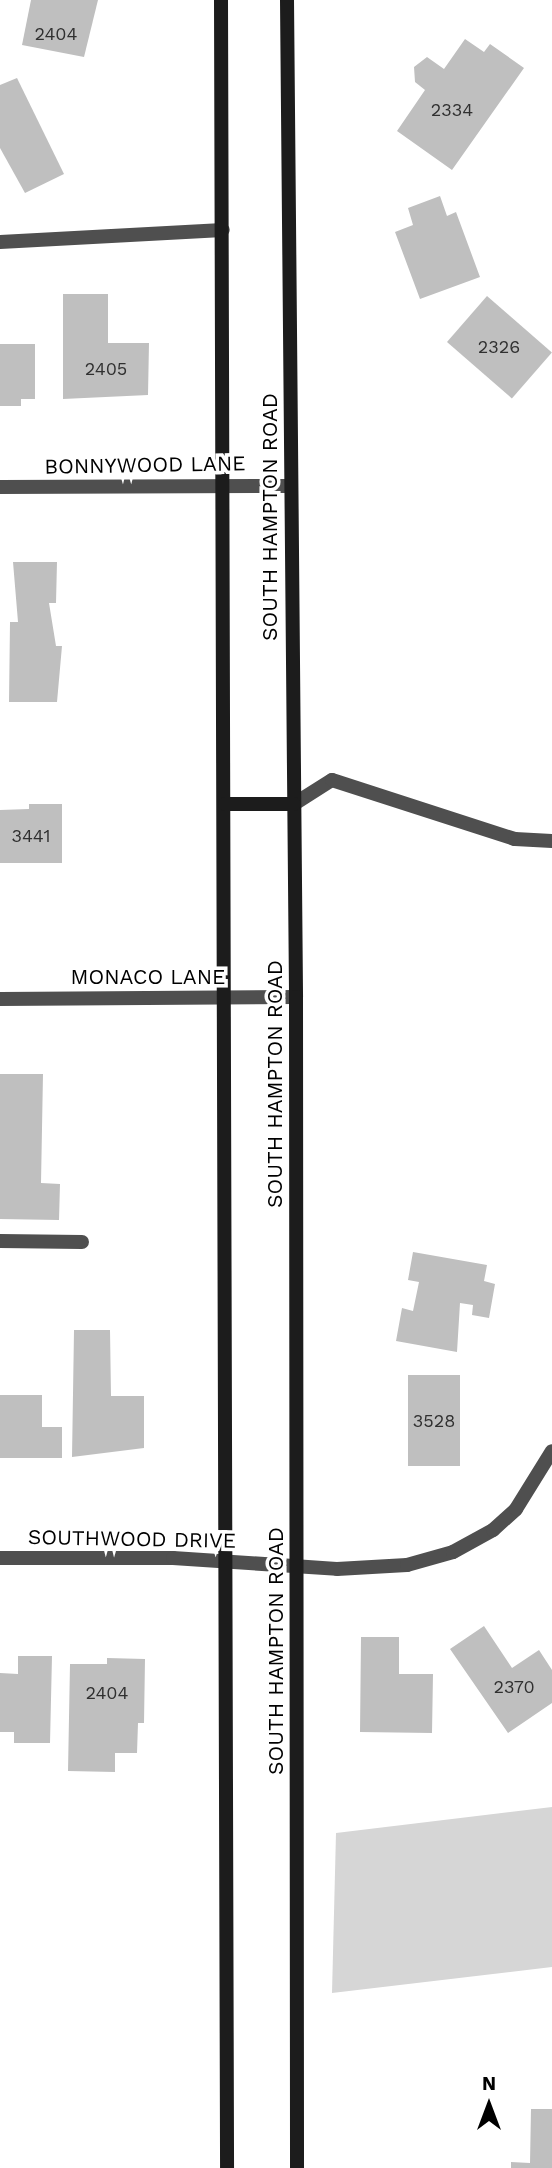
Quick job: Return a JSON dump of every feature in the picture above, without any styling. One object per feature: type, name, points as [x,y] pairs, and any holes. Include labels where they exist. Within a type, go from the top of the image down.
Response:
[{"type":"main road","points":[[221,0],[227,998],[227,2168]]},
{"type":"main road","name":"SOUTH HAMPTON ROAD","points":[[287,0],[296,997],[297,2168]]},
{"type":"main road","points":[[225,804],[294,804]]},
{"type":"street","points":[[0,242],[223,230]]},
{"type":"street","name":"BONNYWOOD LANE","points":[[0,488],[224,484],[291,486]]},
{"type":"street","points":[[294,804],[332,780],[515,839],[552,841]]},
{"type":"street","name":"MONACO LANE","points":[[0,999],[296,997]]},
{"type":"street","points":[[0,1241],[82,1242]]},
{"type":"street","name":"SOUTHWOOD DRIVE","points":[[0,1558],[407,1565],[453,1552],[493,1530],[516,1509],[552,1451]]},
{"type":"shaded area","points":[[552,1807],[552,1967],[332,1993],[336,1833]]},
{"type":"building","points":[[31,0],[98,0],[84,57],[22,45]]},
{"type":"building","points":[[465,39],[484,52],[490,44],[524,68],[452,170],[397,131],[425,90],[415,82],[414,67],[427,57],[444,69]]},
{"type":"building","points":[[17,78],[64,174],[25,193],[0,148],[0,85]]},
{"type":"building","points":[[440,196],[447,216],[456,212],[480,277],[420,299],[395,232],[413,225],[408,208]]},
{"type":"building","points":[[63,294],[108,294],[108,343],[149,343],[148,395],[63,399]]},
{"type":"building","points":[[487,296],[552,352],[512,398],[447,342]]},
{"type":"building","points":[[0,344],[35,344],[35,399],[21,399],[21,406],[0,406]]},
{"type":"building","points":[[13,562],[57,562],[56,603],[49,603],[56,646],[62,646],[57,702],[9,702],[10,622],[18,622]]},
{"type":"building","points":[[29,804],[62,804],[62,863],[0,863],[0,810],[29,809]]},
{"type":"building","points":[[0,1074],[43,1074],[41,1183],[60,1184],[59,1220],[0,1219]]},
{"type":"building","points":[[413,1252],[487,1265],[484,1281],[495,1284],[489,1318],[472,1315],[473,1305],[460,1303],[457,1352],[396,1341],[402,1308],[413,1311],[419,1282],[408,1280]]},
{"type":"building","points":[[74,1330],[110,1330],[111,1396],[144,1396],[144,1448],[72,1457]]},
{"type":"building","points":[[408,1375],[460,1375],[460,1466],[408,1466]]},
{"type":"building","points":[[0,1395],[42,1395],[42,1427],[62,1427],[62,1458],[0,1458]]},
{"type":"building","points":[[484,1626],[512,1668],[539,1650],[552,1670],[552,1703],[508,1733],[450,1649]]},
{"type":"building","points":[[361,1637],[399,1637],[399,1674],[433,1674],[432,1733],[360,1732]]},
{"type":"building","points":[[18,1656],[52,1656],[50,1743],[14,1743],[14,1732],[0,1732],[0,1673],[18,1674]]},
{"type":"building","points":[[107,1658],[145,1659],[144,1723],[138,1723],[137,1753],[115,1753],[115,1772],[68,1771],[70,1664],[107,1664]]},
{"type":"building","points":[[531,2109],[552,2109],[552,2168],[511,2168],[511,2162],[530,2163]]}]
